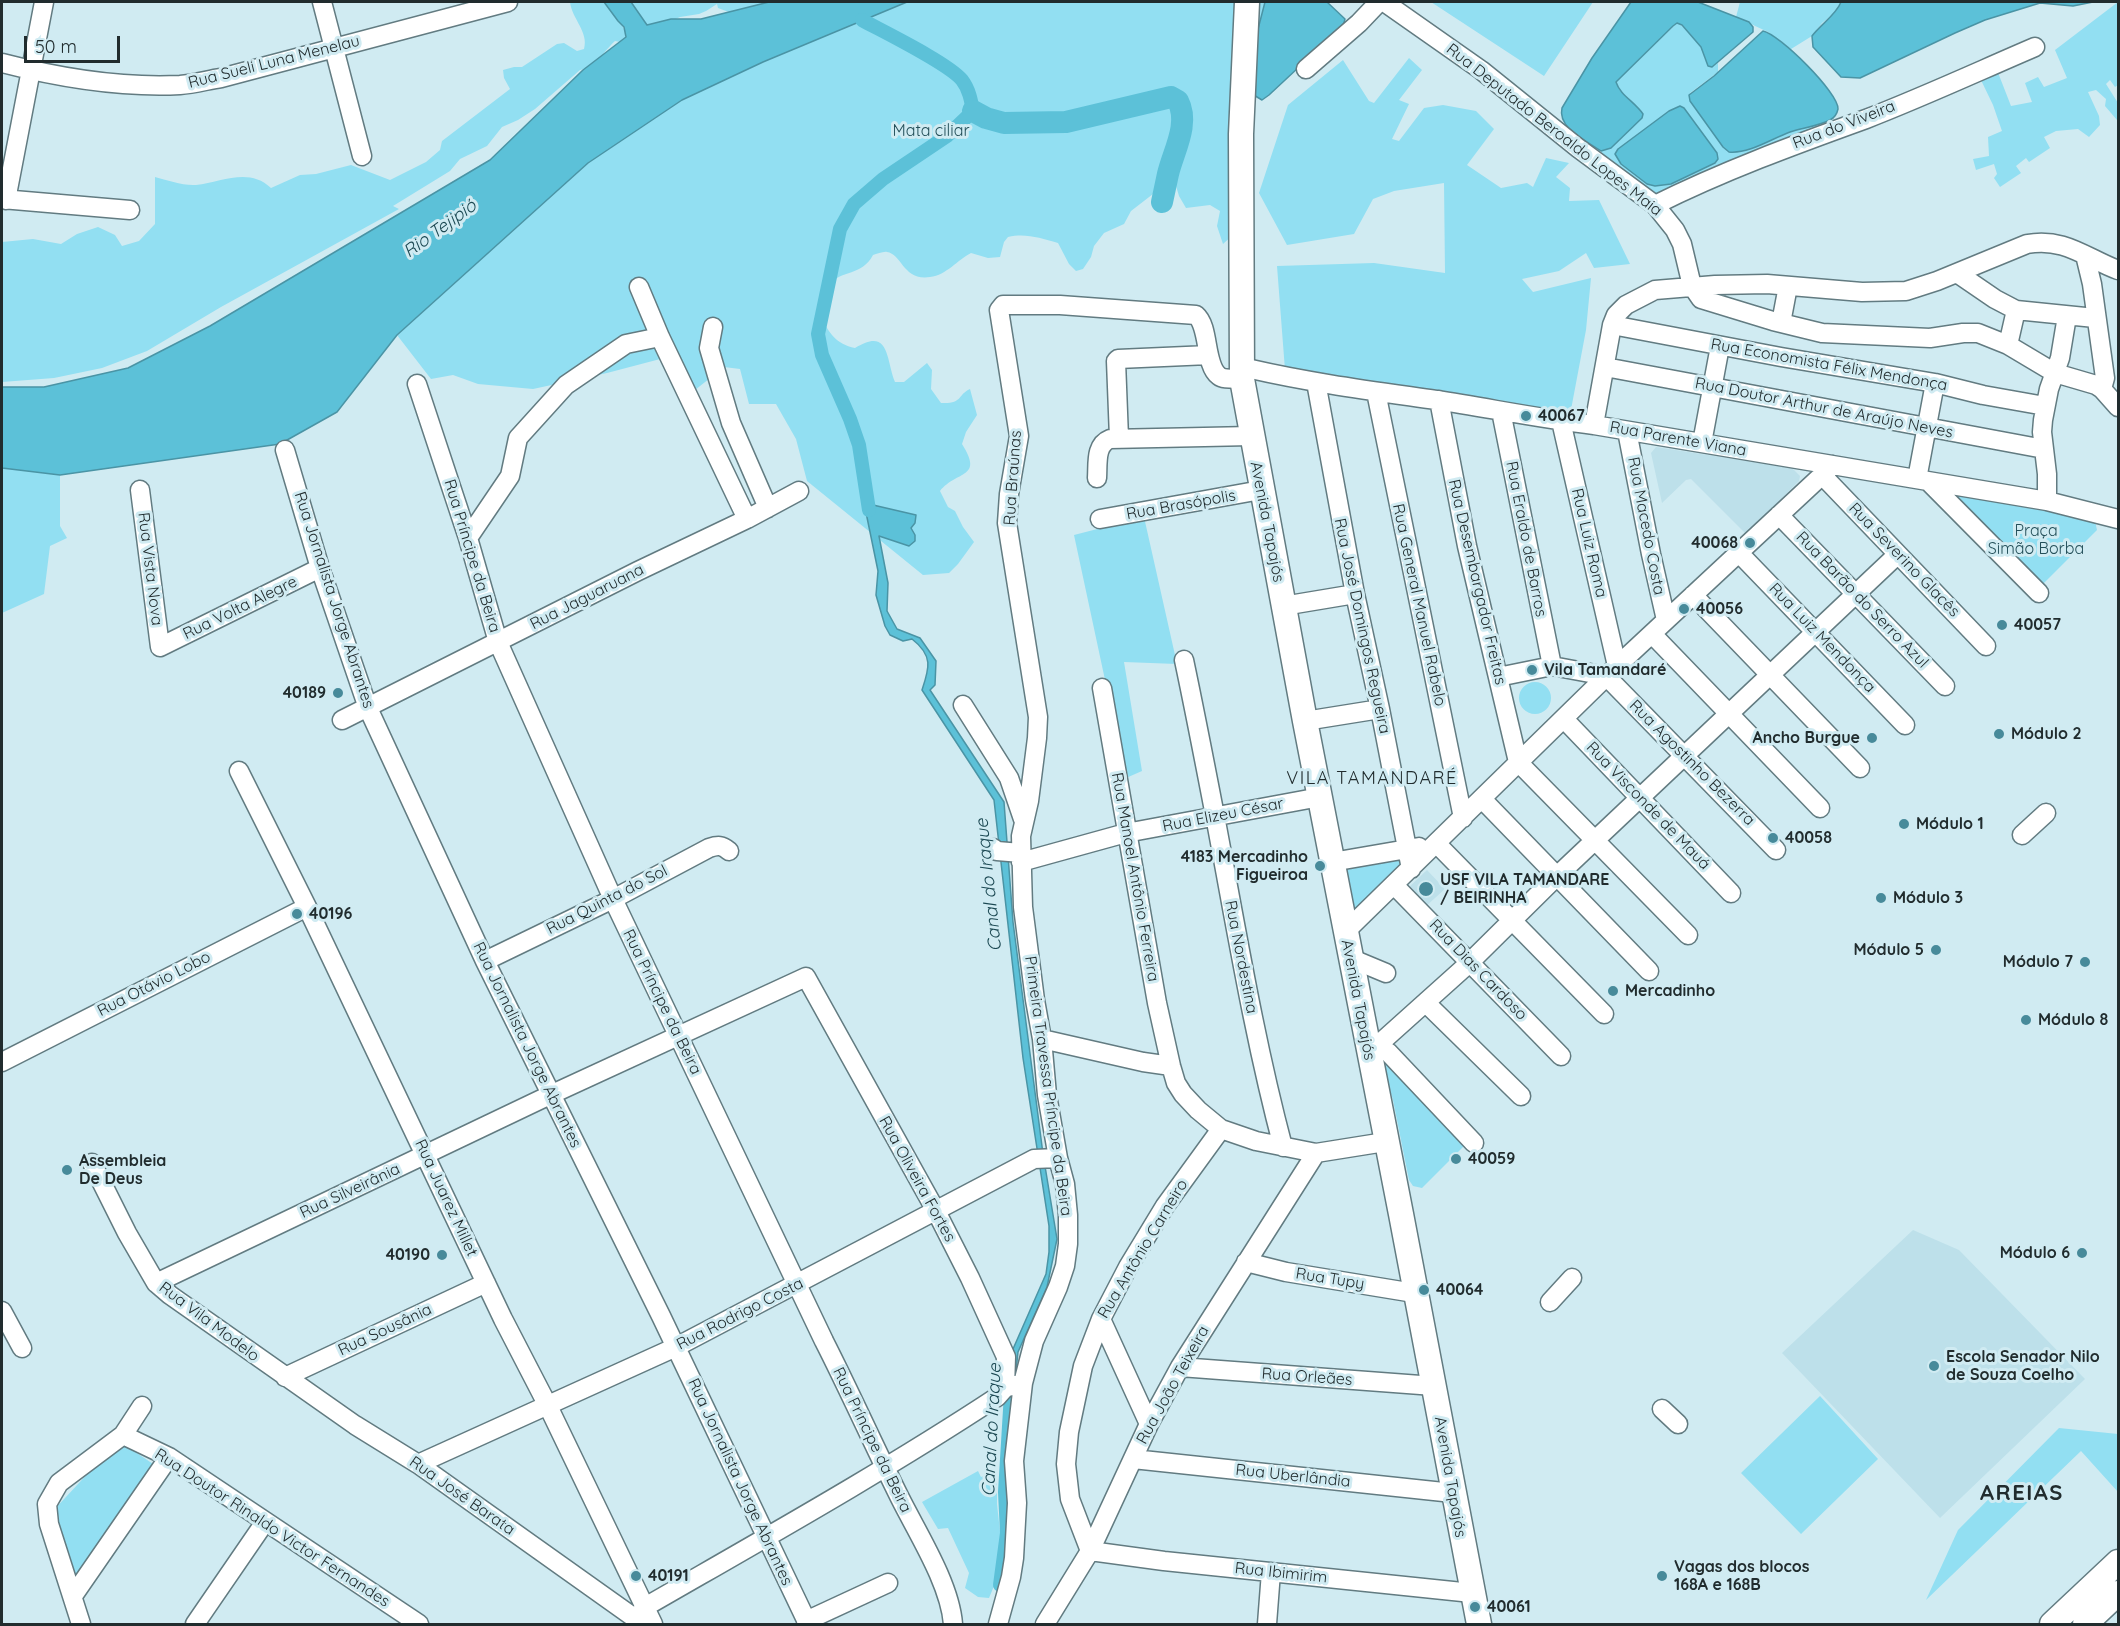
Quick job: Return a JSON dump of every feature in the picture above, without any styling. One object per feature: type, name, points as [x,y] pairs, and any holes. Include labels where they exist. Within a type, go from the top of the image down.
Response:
[{"type":"main road","name":"Avenida Tapajós","points":[[1247,2],[1241,134],[1242,374],[1251,436],[1350,958],[1379,1049],[1385,1142],[1401,1214],[1414,1293],[1479,1624]]},
{"type":"main road","points":[[2058,1619],[2118,1562]]},
{"type":"main road","points":[[2087,1624],[2118,1593]]},
{"type":"street","points":[[44,2],[4,199],[130,210]]},
{"type":"street","points":[[322,2],[362,156]]},
{"type":"street","name":"Rua Sueli Luna Menelau","points":[[2,63],[90,81],[132,85],[182,85],[221,78],[508,2]]},
{"type":"street","points":[[1306,69],[1383,2]]},
{"type":"street","name":"Rua Deputado Beroaldo Lopes Maia","points":[[1383,2],[1481,70],[1578,148],[1655,205],[1669,220],[1682,244],[1692,286]]},
{"type":"street","name":"Rua do Viveira","points":[[1655,205],[1703,181],[1799,142],[1868,118],[2035,47]]},
{"type":"street","points":[[1594,425],[1616,315],[1626,305],[1655,290],[1692,286],[1767,284],[1888,292],[1920,287],[2027,244],[2041,241],[2056,243],[2118,270]]},
{"type":"street","points":[[2085,255],[2092,284],[2104,378],[2110,385],[2118,407]]},
{"type":"street","points":[[1958,273],[1995,299],[2016,310],[2095,318]]},
{"type":"street","points":[[639,286],[660,338],[747,519]]},
{"type":"street","points":[[1692,286],[1701,299],[1707,303],[1822,333],[1890,334],[1930,338],[1973,332],[2008,345],[2055,373],[2110,385]]},
{"type":"street","points":[[1781,323],[1788,286]]},
{"type":"street","name":"Rua Braúnas","points":[[1009,853],[1029,801],[1038,717],[1007,523],[1018,436],[1000,306],[1060,305],[1196,315],[1202,321],[1209,355],[1220,377],[1242,374]]},
{"type":"street","points":[[2008,345],[2016,310]]},
{"type":"street","points":[[2047,501],[2047,474],[2042,432],[2045,406],[2060,358],[2067,316]]},
{"type":"street","name":"Rua Economista Félix Mendonça","points":[[1612,326],[1935,383],[1983,395],[2045,406]]},
{"type":"street","points":[[713,327],[709,348],[731,423],[768,508]]},
{"type":"street","points":[[468,538],[510,476],[518,438],[566,385],[626,344],[660,338]]},
{"type":"street","points":[[1702,443],[1720,346]]},
{"type":"street","points":[[1119,438],[1116,361],[1123,357],[1209,355]]},
{"type":"street","name":"Rua Doutor Arthur de Araújo Neves","points":[[1605,368],[2044,449]]},
{"type":"street","name":"Rua Parente Viana","points":[[1242,374],[1251,369],[1376,392],[1594,425],[1702,443],[1827,470],[1923,480],[2047,501],[2118,519]]},
{"type":"street","name":"Rua José Domingos Regueira","points":[[1316,382],[1355,594],[1411,869]]},
{"type":"street","points":[[1935,383],[1927,426],[1923,480],[2039,593]]},
{"type":"street","name":"Rua Príncipe da Beira","points":[[417,384],[468,538],[498,642],[613,899],[677,1035],[852,1396],[884,1467],[933,1563],[950,1603],[953,1624]]},
{"type":"street","name":"Rua General Manuel Rabelo","points":[[1376,392],[1463,818]]},
{"type":"street","name":"Rua Desembargador Freitas","points":[[1439,400],[1467,546],[1518,762]]},
{"type":"street","name":"Rua Eraldo de Barros","points":[[1501,411],[1552,666]]},
{"type":"street","name":"Rua Luiz Roma","points":[[1561,421],[1612,671]]},
{"type":"street","name":"Rua Macedo Costa","points":[[1627,431],[1666,620]]},
{"type":"street","points":[[1097,478],[1100,446],[1103,442],[1119,438],[1251,436]]},
{"type":"street","name":"Rua Jornalista Jorge Abrantes","points":[[285,450],[320,568],[368,708],[485,961],[676,1347],[807,1623]]},
{"type":"street","points":[[1345,932],[1612,671],[1827,470]]},
{"type":"street","name":"Rua Severino Glacês","points":[[1827,470],[1898,555],[1986,646]]},
{"type":"street","name":"Rua Vista Nova","points":[[140,490],[160,647]]},
{"type":"street","name":"Rua Brasópolis","points":[[1100,519],[1261,490]]},
{"type":"street","name":"Rua Jaguaruana","points":[[342,720],[799,491]]},
{"type":"street","name":"Rua Barão do Serro Azul","points":[[1779,515],[1945,686]]},
{"type":"street","name":"Rua Luiz Mendonça","points":[[1739,553],[1905,725]]},
{"type":"street","points":[[1474,1143],[1379,1049],[1769,674],[1898,555]]},
{"type":"street","name":"Rua Volta Alegre","points":[[160,647],[320,568]]},
{"type":"street","points":[[1283,606],[1355,594]]},
{"type":"street","points":[[1693,595],[1860,768]]},
{"type":"street","points":[[1652,634],[1820,808]]},
{"type":"street","name":"Rua Nordestina","points":[[1184,660],[1243,971],[1267,1087],[1283,1147]]},
{"type":"street","points":[[1498,677],[1552,666],[1612,671]]},
{"type":"street","name":"Rua Agostinho Bezerra","points":[[1612,671],[1684,756],[1776,850]]},
{"type":"street","name":"Rua Manoel Antônio Ferreira","points":[[1102,688],[1126,833],[1171,1066],[1176,1083],[1183,1094],[1221,1129]]},
{"type":"street","points":[[963,705],[1009,778],[1023,821]]},
{"type":"street","points":[[1305,721],[1380,709]]},
{"type":"street","name":"Rua Visconde de Mauá","points":[[1564,719],[1731,893]]},
{"type":"street","points":[[1518,762],[1688,935]]},
{"type":"street","name":"Rua Juarez Millet","points":[[239,771],[308,907],[486,1283],[548,1406],[642,1619]]},
{"type":"street","name":"Rua Elizeu César","points":[[1009,853],[1320,797]]},
{"type":"street","points":[[1482,799],[1649,971]]},
{"type":"street","points":[[2022,836],[2046,813]]},
{"type":"street","points":[[1332,862],[1437,844]]},
{"type":"street","points":[[1437,844],[1604,1014]]},
{"type":"street","name":"Rua Quinta do Sol","points":[[485,961],[613,899],[709,848],[717,845],[729,851]]},
{"type":"street","name":"Primeira Travessa Príncipe da Beira","points":[[998,1624],[1014,1558],[1017,1503],[1014,1461],[1023,1383],[1034,1341],[1065,1266],[1068,1244],[1065,1184],[1047,1158],[1047,1095],[1042,1039],[1027,942],[1009,853]]},
{"type":"street","name":"Rua Dias Cardoso","points":[[1394,885],[1561,1056]]},
{"type":"street","name":"Rua Otávio Lobo","points":[[2,1062],[308,907]]},
{"type":"street","points":[[1350,958],[1386,973]]},
{"type":"street","name":"Rua Silveirânia","points":[[156,1283],[677,1035],[806,977]]},
{"type":"street","name":"Rua Oliveira Fortes","points":[[806,977],[936,1211],[1006,1357],[1001,1393]]},
{"type":"street","points":[[1426,1003],[1521,1096]]},
{"type":"street","points":[[1042,1039],[1143,1062],[1171,1066]]},
{"type":"street","points":[[1221,1129],[1256,1141],[1316,1153],[1385,1142]]},
{"type":"street","name":"Rua Antônio Carneiro","points":[[1090,1551],[1070,1499],[1066,1464],[1069,1432],[1083,1366],[1101,1319],[1128,1267],[1165,1206],[1221,1129]]},
{"type":"street","name":"Rua João Teixeira","points":[[1045,1624],[1090,1551],[1149,1424],[1180,1367],[1316,1153]]},
{"type":"street","name":"Rua Rodrigo Costa","points":[[418,1464],[676,1347],[936,1211],[1047,1158]]},
{"type":"street","name":"Rua Vila Modelo","points":[[92,1163],[127,1233],[156,1283],[200,1318],[285,1377]]},
{"type":"street","name":"Rua Tupy","points":[[1246,1262],[1286,1272],[1414,1293]]},
{"type":"street","points":[[1550,1302],[1572,1278]]},
{"type":"street","name":"Rua Sousânia","points":[[285,1377],[486,1283]]},
{"type":"street","points":[[2,1311],[13,1341]]},
{"type":"street","points":[[1101,1319],[1149,1424]]},
{"type":"street","name":"Rua Orleães","points":[[1180,1367],[1434,1386]]},
{"type":"street","name":"Rua José Barata","points":[[285,1377],[355,1425],[418,1464],[642,1619]]},
{"type":"street","points":[[642,1619],[766,1537],[935,1438],[1001,1393],[1023,1383]]},
{"type":"street","points":[[81,1624],[49,1524],[47,1504],[59,1483],[123,1435],[142,1406]]},
{"type":"street","points":[[1662,1409],[1678,1424]]},
{"type":"street","name":"Rua Doutor Rinaldo Victor Fernandes","points":[[123,1435],[169,1457],[419,1624]]},
{"type":"street","points":[[73,1596],[169,1457]]},
{"type":"street","name":"Rua Uberlândia","points":[[1133,1458],[1453,1493]]},
{"type":"street","points":[[199,1623],[265,1522]]},
{"type":"street","name":"Rua Ibimirim","points":[[1090,1551],[1164,1562],[1472,1593]]},
{"type":"street","points":[[1267,1624],[1271,1572]]},
{"type":"street","points":[[807,1623],[888,1583]]},
{"type":"street","points":[[2058,1619],[2074,1612],[2087,1624]]},
{"type":"shaded area","points":[[1656,447],[1792,468],[1800,476],[1799,481],[1746,534],[1691,479],[1686,480],[1662,503],[1651,453]]},
{"type":"shaded area","name":"USF VILA TAMANDARE / BEIRINHA","points":[[1427,870],[1445,889],[1425,907],[1407,889]]},
{"type":"shaded area","name":"Escola Senador Nilo de Souza Coelho","points":[[1913,1230],[1959,1250],[2085,1379],[1940,1518],[1782,1353]]},
{"type":"green space","points":[[570,2],[604,2],[620,23],[626,37],[620,42],[615,41],[595,62],[580,70],[535,109],[502,127],[487,146],[460,159],[450,171],[393,206],[399,209],[221,307],[147,351],[102,368],[54,378],[2,382],[2,242],[33,239],[61,244],[77,234],[98,227],[115,235],[122,246],[139,241],[155,224],[155,177],[196,185],[244,177],[254,178],[271,188],[300,175],[316,174],[351,165],[390,180],[426,162],[440,150],[442,141],[510,89],[504,78],[503,70],[522,67],[557,44],[564,43],[577,51],[584,49],[584,37]]},
{"type":"green space","points":[[631,2],[804,2],[734,14],[718,8],[717,4],[699,14],[680,17],[667,23],[647,25]]},
{"type":"green space","name":"Mata ciliar","points":[[907,2],[1265,2],[1257,33],[1234,54],[1232,59],[1236,81],[1235,233],[1223,244],[1217,226],[1220,211],[1210,205],[1186,208],[1176,186],[1167,180],[1160,181],[1153,194],[1131,211],[1124,224],[1104,233],[1094,246],[1091,257],[1083,269],[1076,271],[1069,264],[1058,243],[1033,237],[1015,236],[1008,237],[1004,242],[1000,257],[988,258],[971,253],[942,273],[930,277],[914,275],[892,254],[880,253],[873,255],[863,266],[835,280],[828,287],[821,317],[830,333],[843,344],[855,348],[866,342],[881,343],[888,356],[895,382],[904,382],[927,363],[932,370],[931,389],[941,403],[956,401],[970,389],[977,415],[966,432],[962,444],[968,455],[969,469],[940,491],[948,507],[955,511],[974,542],[949,573],[923,575],[807,481],[796,439],[776,404],[749,404],[740,369],[724,367],[695,390],[664,358],[533,389],[478,384],[453,375],[431,379],[397,335],[588,163],[682,100],[763,62]]},
{"type":"green space","points":[[1431,2],[1593,2],[1544,76]]},
{"type":"green space","points":[[1740,2],[1841,2],[1838,10],[1822,23],[1812,36],[1791,49],[1768,32],[1736,17]]},
{"type":"green space","points":[[2118,2],[2118,85],[2115,87],[2110,80],[2106,84],[2118,103],[2118,119],[2105,106],[2106,99],[2096,90],[2088,92],[2099,116],[2100,125],[2089,137],[2078,129],[2056,131],[2044,137],[2050,148],[2029,162],[2026,158],[2016,166],[2021,173],[2000,187],[1994,178],[1997,174],[1994,164],[1976,170],[1973,159],[1989,156],[1988,137],[2002,131],[1980,78],[1997,70],[2011,106],[2032,102],[2025,83],[2038,77],[2044,87],[2067,78],[2055,50]]},
{"type":"green space","points":[[1677,23],[1698,42],[1708,64],[1712,67],[1718,63],[1718,72],[1690,93],[1791,132],[1820,123],[1812,129],[1659,197],[1606,160],[1601,151],[1611,148],[1642,118],[1643,114],[1621,91],[1616,82]]},
{"type":"green space","points":[[1409,58],[1422,70],[1399,100],[1409,104],[1392,139],[1399,141],[1424,108],[1443,105],[1476,111],[1494,129],[1467,165],[1501,188],[1527,183],[1533,187],[1546,158],[1569,163],[1556,177],[1570,188],[1569,201],[1599,200],[1630,264],[1594,268],[1586,253],[1559,271],[1522,279],[1533,292],[1591,278],[1586,330],[1570,415],[1285,370],[1277,266],[1374,263],[1445,273],[1444,183],[1394,191],[1373,199],[1354,234],[1287,245],[1259,193],[1288,105],[1343,60],[1369,101],[1374,103]]},
{"type":"green space","points":[[2,468],[60,475],[60,526],[67,538],[50,546],[44,594],[2,613]]},
{"type":"green space","name":"Praça Simão Borba","points":[[1953,492],[2031,505],[2095,521],[2097,530],[2040,587],[1949,499]]},
{"type":"green space","points":[[1144,517],[1177,664],[1124,662],[1142,771],[1126,778],[1074,535]]},
{"type":"green space","points":[[1535,682],[1546,687],[1551,698],[1546,709],[1535,714],[1524,709],[1519,698],[1524,687]]},
{"type":"green space","points":[[1403,858],[1405,862],[1353,916],[1339,875],[1346,870]]},
{"type":"green space","points":[[1379,1053],[1464,1146],[1422,1188],[1413,1186],[1409,1180],[1393,1100]]},
{"type":"green space","points":[[1820,1396],[1878,1459],[1801,1534],[1741,1473]]},
{"type":"green space","points":[[2059,1428],[2118,1434],[2118,1492],[2081,1451],[1926,1600],[1958,1530]]},
{"type":"green space","points":[[125,1445],[156,1466],[71,1584],[52,1512],[105,1455]]},
{"type":"green space","points":[[997,1470],[997,1504],[1001,1541],[999,1574],[989,1598],[978,1597],[965,1588],[969,1573],[948,1528],[938,1529],[922,1502],[978,1471],[981,1477]]},
{"type":"water","name":"Rio Tejipió","points":[[604,2],[631,2],[647,25],[671,19],[701,19],[769,2],[907,2],[763,62],[682,100],[588,163],[397,335],[337,412],[280,444],[60,475],[2,468],[2,387],[44,387],[128,368],[210,326],[490,160],[583,70],[626,37],[624,27]]},
{"type":"water","points":[[1265,2],[1327,2],[1345,19],[1343,26],[1262,100],[1252,94],[1257,33]]},
{"type":"water","points":[[1631,2],[1698,2],[1749,22],[1753,27],[1753,32],[1712,67],[1708,66],[1701,47],[1682,25],[1677,23],[1673,26],[1616,82],[1621,91],[1643,114],[1642,118],[1611,148],[1601,151],[1568,128],[1564,122],[1562,108],[1592,58]]},
{"type":"water","points":[[1841,2],[2093,2],[2073,6],[2040,3],[1985,20],[1860,78],[1841,77],[1813,47],[1812,36],[1836,11]]},
{"type":"water","points":[[1763,31],[1782,42],[1807,65],[1829,90],[1836,101],[1838,111],[1833,118],[1825,122],[1790,132],[1744,151],[1729,152],[1690,101],[1689,95],[1714,76]]},
{"type":"water","points":[[1680,106],[1684,108],[1717,153],[1718,159],[1715,163],[1671,184],[1655,186],[1647,184],[1621,164],[1615,154],[1618,149],[1669,111]]},
{"type":"water","points":[[862,493],[870,494],[873,505],[916,515],[915,523],[911,528],[915,541],[909,546],[879,536],[888,583],[887,611],[897,629],[920,638],[936,661],[935,685],[930,690],[1004,802],[1013,922],[1043,1154],[1057,1239],[1047,1287],[1018,1352],[1015,1381],[1009,1381],[1013,1349],[1046,1274],[1049,1226],[1023,1058],[994,800],[922,690],[928,669],[924,651],[912,639],[903,641],[890,635],[885,626],[876,595],[878,571]]},
{"type":"waterway","name":"Canal do Iraque","points":[[862,20],[955,73],[966,87],[973,111],[947,136],[883,179],[854,204],[840,229],[818,334],[822,355],[859,445],[869,510]]},
{"type":"waterway","points":[[973,111],[986,118],[1004,123],[1066,122],[1171,97],[1178,101],[1182,119],[1162,202]]},
{"type":"waterway","name":"Canal do Iraque","points":[[1000,1585],[1007,1533],[1005,1492],[1012,1377]]},
{"type":"place","name":"40067","points":[[1526,416]]},
{"type":"place","name":"40068","points":[[1750,543]]},
{"type":"place","name":"40056","points":[[1684,609]]},
{"type":"place","name":"40057","points":[[2002,625]]},
{"type":"place","name":"Vila Tamandaré","points":[[1532,670]]},
{"type":"place","name":"40189","points":[[338,693]]},
{"type":"place","name":"Módulo 2","points":[[1999,734]]},
{"type":"place","name":"Ancho Burgue","points":[[1872,738]]},
{"type":"place","name":"Módulo 1","points":[[1904,824]]},
{"type":"place","name":"40058","points":[[1773,838]]},
{"type":"place","name":"4183 Mercadinho Figueiroa","points":[[1320,866]]},
{"type":"place","name":"USF VILA TAMANDARE / BEIRINHA","points":[[1426,889]]},
{"type":"place","name":"Módulo 3","points":[[1881,898]]},
{"type":"place","name":"40196","points":[[297,914]]},
{"type":"place","name":"Módulo 5","points":[[1936,950]]},
{"type":"place","name":"Módulo 7","points":[[2085,962]]},
{"type":"place","name":"Mercadinho","points":[[1613,991]]},
{"type":"place","name":"Módulo 8","points":[[2026,1020]]},
{"type":"place","name":"40059","points":[[1456,1159]]},
{"type":"place","name":"Assembleia De Deus","points":[[67,1170]]},
{"type":"place","name":"Módulo 6","points":[[2082,1253]]},
{"type":"place","name":"40190","points":[[442,1255]]},
{"type":"place","name":"40064","points":[[1424,1290]]},
{"type":"place","name":"Escola Senador Nilo de Souza Coelho","points":[[1934,1366]]},
{"type":"place","name":"40191","points":[[636,1576]]},
{"type":"place","name":"Vagas dos blocos 168A e 168B","points":[[1662,1576]]},
{"type":"place","name":"40061","points":[[1475,1607]]},
{"type":"district","name":"VILA TAMANDARÉ","points":[[1372,779]]},
{"type":"district","name":"AREIAS","points":[[2022,1493]]}]
